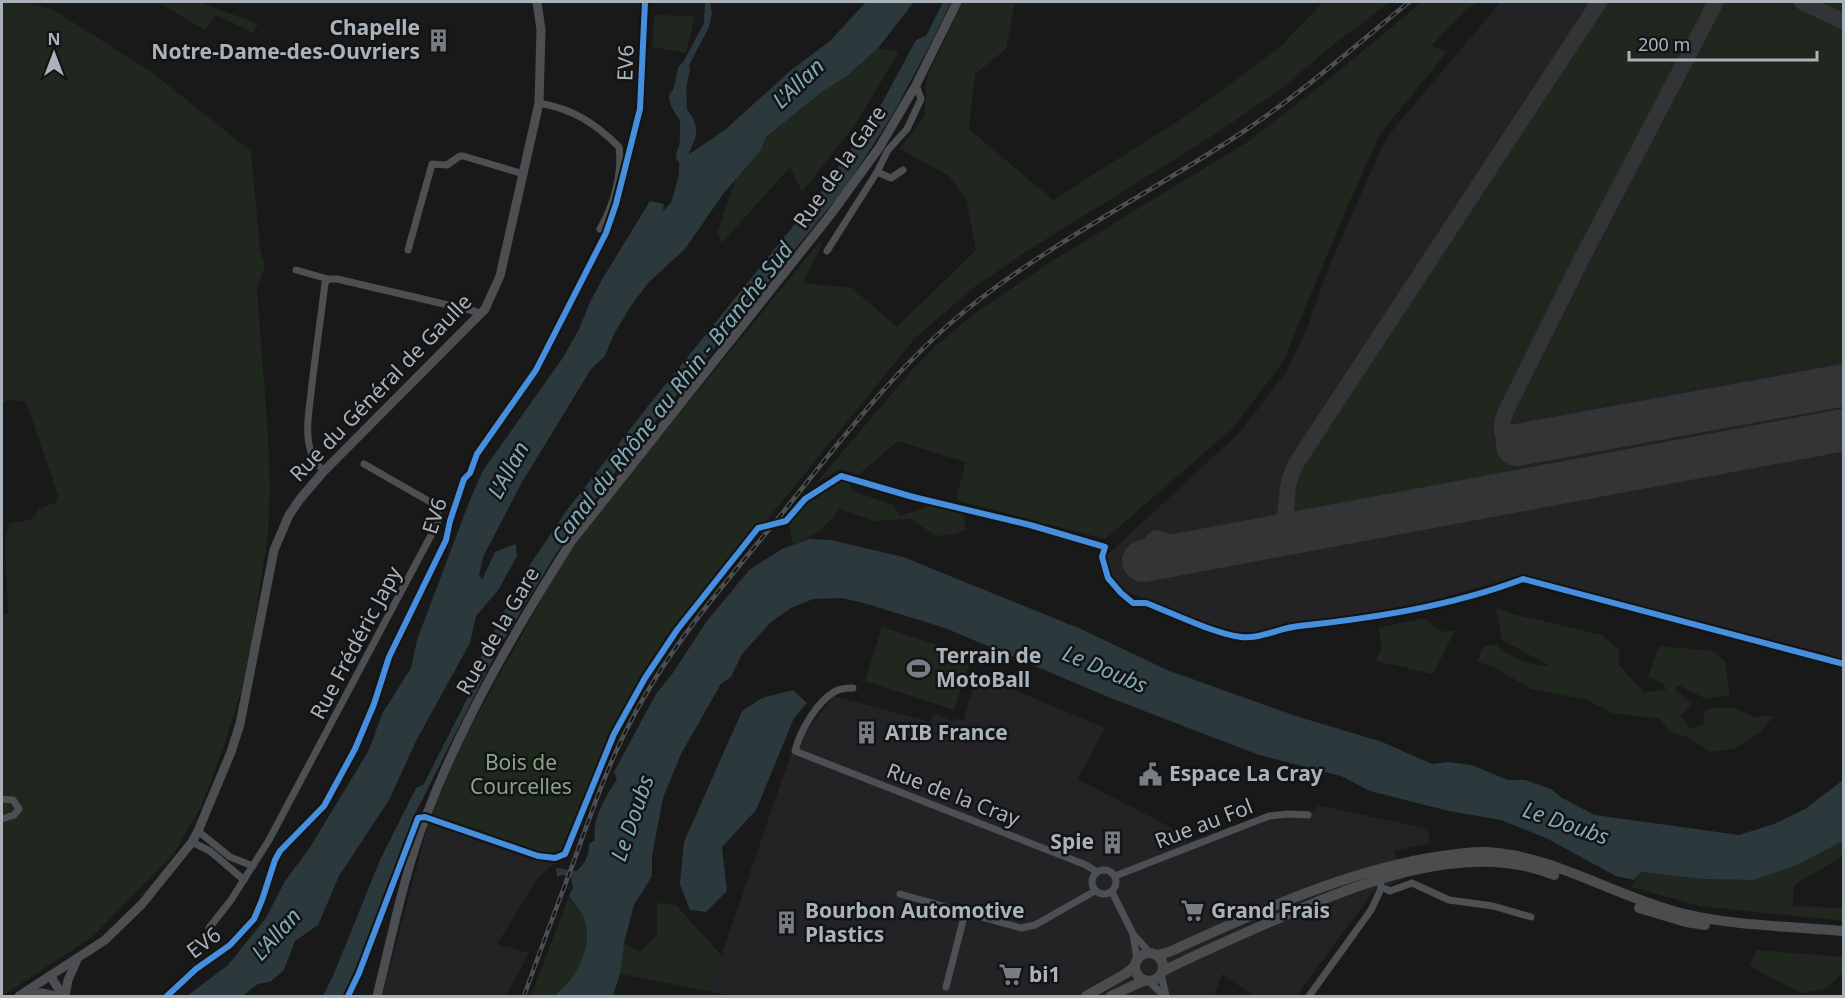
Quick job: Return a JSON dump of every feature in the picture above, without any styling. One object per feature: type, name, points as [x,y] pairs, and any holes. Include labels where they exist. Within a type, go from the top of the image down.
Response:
[{"type":"main road","name":"Rue du Général de Gaulle","points":[[19,996],[105,940],[142,904],[192,842],[231,752],[240,724],[274,550],[289,515],[324,471],[485,309],[500,276],[539,103],[541,30],[537,2]]},
{"type":"main road","name":"Rue de la Gare","points":[[377,996],[405,882],[425,817],[464,727],[537,597],[572,542],[884,149],[957,2]]},
{"type":"main road","points":[[1086,996],[1125,974],[1143,954],[1169,952],[1324,886],[1378,868],[1464,852],[1507,854],[1539,861],[1640,901],[1678,913],[1713,919],[1844,931]]},
{"type":"main road","points":[[1111,996],[1147,980],[1156,979],[1162,973],[1328,897],[1383,884],[1392,876],[1461,863],[1512,864],[1545,871],[1657,915],[1686,922],[1844,937]]},
{"type":"main road","points":[[1153,954],[1162,960],[1162,973]]},
{"type":"main road","points":[[64,996],[71,970],[77,959]]},
{"type":"main road","points":[[1136,963],[1137,973],[1147,980]]},
{"type":"main road","points":[[51,977],[64,996]]},
{"type":"main road","points":[[29,996],[42,993],[55,996]]},
{"type":"street","points":[[827,251],[877,172],[884,149],[908,129],[920,106],[921,99],[916,85]]},
{"type":"street","points":[[539,103],[557,106],[575,113],[619,147],[620,155],[614,194],[600,229]]},
{"type":"street","points":[[408,250],[432,164],[447,165],[463,156],[524,174]]},
{"type":"street","points":[[877,172],[891,178],[903,170]]},
{"type":"street","points":[[296,270],[480,314]]},
{"type":"street","points":[[324,471],[311,454],[308,419],[325,283],[328,279]]},
{"type":"street","name":"Rue Frédéric Japy","points":[[209,928],[244,880],[269,840],[437,524],[439,516],[432,503],[364,464]]},
{"type":"street","points":[[425,817],[538,856],[555,858],[565,854],[614,734],[645,678],[698,602],[758,528],[786,521],[805,499],[841,476],[859,480]]},
{"type":"street","name":"Rue de la Cray","points":[[853,687],[833,692],[823,703],[801,730],[795,751],[1086,865],[1097,872]]},
{"type":"street","points":[[2,799],[13,800],[19,809],[14,815],[2,819]]},
{"type":"street","name":"Rue au Fol","points":[[1115,876],[1269,816],[1308,815]]},
{"type":"street","points":[[198,831],[230,857],[253,866]]},
{"type":"street","points":[[192,842],[210,851],[244,880]]},
{"type":"street","points":[[1309,996],[1371,910],[1383,884],[1382,870],[1424,859]]},
{"type":"street","points":[[1105,870],[1115,876],[1116,886],[1112,892],[1101,894],[1095,891],[1092,883],[1097,872],[1105,870]]},
{"type":"street","points":[[1383,884],[1390,891],[1412,883],[1449,900],[1493,906],[1531,917]]},
{"type":"street","points":[[900,894],[1021,928],[1029,927],[1095,891]]},
{"type":"street","points":[[1112,892],[1133,934],[1153,954]]},
{"type":"street","points":[[945,987],[965,913]]},
{"type":"street","points":[[1133,934],[1136,963]]},
{"type":"street","points":[[1162,973],[1165,996]]},
{"type":"street","points":[[1147,980],[1165,996]]},
{"type":"shaded area","points":[[1501,2],[1843,2],[1843,661],[1523,575],[1421,604],[1294,624],[1255,633],[1223,630],[1122,590],[1113,577],[1106,556],[1239,433],[1287,371],[1307,328],[1330,264],[1382,147],[1395,127]]},
{"type":"shaded area","points":[[977,674],[1105,728],[1078,779],[1187,836],[1187,842],[1275,811],[1314,810],[1318,805],[1428,829],[1430,843],[1394,851],[1404,879],[1375,890],[1296,996],[1254,996],[1222,974],[1214,996],[730,996],[709,991],[793,748],[834,696],[930,722],[934,713],[953,722],[956,718],[963,721]]},
{"type":"shaded area","points":[[429,821],[530,857],[556,862],[537,879],[497,944],[529,953],[506,996],[382,996]]},
{"type":"green space","points":[[2,2],[20,2],[52,9],[150,71],[251,151],[260,249],[265,265],[257,289],[270,488],[268,536],[241,691],[225,743],[201,807],[173,855],[92,937],[2,996],[2,613],[8,614],[5,540],[9,523],[34,517],[38,509],[57,502],[58,495],[26,402],[8,400],[2,404]]},
{"type":"green space","points":[[157,2],[200,2],[258,24],[253,33],[215,15],[205,30]]},
{"type":"green space","name":"Bois de Courcelles","points":[[962,2],[1015,2],[1006,49],[975,74],[969,129],[1053,200],[1189,114],[1279,48],[1323,2],[1390,2],[1334,44],[1281,89],[1212,136],[1027,251],[973,288],[915,338],[767,520],[756,525],[664,640],[601,754],[564,852],[555,855],[539,854],[433,818],[433,811],[461,744],[559,568],[597,514],[822,239],[820,249],[803,283],[852,288],[897,327],[976,250],[966,199],[949,176],[900,149],[924,117],[927,77]]},
{"type":"green space","points":[[1422,2],[1477,2],[1431,46],[1447,52],[1380,134],[1283,362],[1233,428],[1105,539],[956,500],[965,462],[898,441],[858,475],[841,469],[816,483],[913,369],[936,345],[974,314],[1049,263],[1249,141]]},
{"type":"green space","points":[[1606,2],[1706,2],[1488,428],[1495,446],[1508,462],[1519,470],[1843,409],[1843,420],[1312,519],[1301,516],[1295,511],[1291,495],[1304,460]]},
{"type":"green space","points":[[1726,2],[1781,2],[1843,32],[1843,360],[1509,422]]},
{"type":"green space","points":[[1816,2],[1843,2],[1843,15]]},
{"type":"green space","points":[[654,15],[695,16],[686,53],[652,47]]},
{"type":"green space","points":[[878,48],[899,52],[855,125],[802,192],[790,167],[722,243],[717,233],[736,179],[761,150],[766,137],[823,91],[847,76]]},
{"type":"green space","points":[[841,479],[846,479],[853,491],[893,505],[900,516],[935,504],[963,511],[966,530],[936,536],[911,519],[875,521],[839,509],[819,531],[793,545],[789,524],[810,499]]},
{"type":"green space","points":[[1496,608],[1512,614],[1602,635],[1620,651],[1618,664],[1644,692],[1666,690],[1663,683],[1648,677],[1659,646],[1712,651],[1725,661],[1730,695],[1706,699],[1678,685],[1675,689],[1692,704],[1680,716],[1691,729],[1705,723],[1703,712],[1713,708],[1734,708],[1753,717],[1774,716],[1759,733],[1734,749],[1710,752],[1688,737],[1670,732],[1660,719],[1612,713],[1587,700],[1531,689],[1495,668],[1477,661],[1483,647],[1496,644],[1521,660],[1536,665],[1550,666],[1502,640]]},
{"type":"green space","points":[[1424,618],[1442,632],[1455,630],[1433,674],[1376,661],[1382,646],[1378,628]]},
{"type":"green space","name":"Terrain de MotoBall","points":[[882,627],[972,656],[954,710],[865,681]]},
{"type":"green space","points":[[1843,841],[1843,856],[1794,885],[1793,906],[1843,908],[1843,921],[1700,906],[1631,887],[1641,872],[1702,879],[1754,880],[1795,866]]},
{"type":"green space","points":[[569,896],[586,924],[587,940],[583,957],[571,979],[555,996],[531,996]]},
{"type":"green space","points":[[657,903],[676,905],[722,956],[709,991],[620,974],[624,943],[639,952],[657,936]]},
{"type":"green space","points":[[1757,950],[1843,957],[1843,975],[1841,974],[1828,988],[1801,993],[1749,966]]},
{"type":"water","name":"L'Allan","points":[[705,2],[710,2],[712,13],[709,27],[686,71],[688,155],[726,129],[790,71],[830,41],[866,2],[914,2],[878,48],[847,76],[823,91],[766,137],[761,150],[723,194],[685,249],[648,283],[630,307],[613,336],[605,356],[591,369],[521,484],[483,557],[479,575],[482,580],[495,552],[516,544],[517,556],[499,589],[476,616],[470,643],[417,739],[389,800],[339,876],[318,925],[295,941],[284,970],[270,982],[258,984],[242,996],[187,996],[228,965],[266,918],[285,881],[309,849],[369,750],[382,714],[411,668],[417,640],[482,472],[562,359],[603,278],[650,201],[664,204],[663,211],[671,203],[679,175],[681,86],[679,74],[704,23]]},
{"type":"water","name":"Canal du Rhône au Rhin - Branche Sud","points":[[943,2],[951,2],[934,37],[893,114],[845,188],[627,456],[555,555],[497,651],[413,818],[414,822],[395,873],[343,996],[323,996],[380,860],[416,788],[424,784],[479,675],[476,667],[523,575],[567,510],[824,188],[882,103],[916,40],[926,36]]},
{"type":"water","name":"Le Doubs","points":[[809,539],[831,540],[903,557],[1081,629],[1167,670],[1296,716],[1382,742],[1432,764],[1448,762],[1471,765],[1508,780],[1525,780],[1551,789],[1562,798],[1595,815],[1739,835],[1774,824],[1805,809],[1843,780],[1843,841],[1795,866],[1754,880],[1702,879],[1641,872],[1634,880],[1616,876],[1546,838],[1501,820],[1449,811],[1370,791],[1341,776],[1259,755],[1113,699],[945,628],[842,598],[813,599],[791,608],[771,622],[742,654],[731,677],[721,684],[681,754],[663,798],[652,856],[652,876],[634,905],[624,943],[620,974],[613,996],[555,996],[571,979],[579,965],[587,940],[586,924],[582,913],[569,896],[573,888],[571,877],[562,875],[557,877],[556,868],[577,871],[584,862],[589,844],[595,840],[595,824],[601,808],[617,779],[614,772],[656,694],[707,621],[749,570],[782,549]]},
{"type":"water","points":[[793,690],[807,703],[794,718],[756,810],[722,847],[727,891],[706,912],[690,910],[680,884],[684,842],[742,711],[762,698]]},
{"type":"waterway","points":[[682,157],[690,135],[690,128],[677,106],[675,97],[679,92],[684,69]]},
{"type":"taxiway","points":[[1267,537],[1275,532],[1283,521],[1290,479],[1301,456],[1599,2]]},
{"type":"taxiway","points":[[1517,445],[1511,445],[1504,438],[1502,426],[1505,413],[1581,260],[1716,2]]},
{"type":"taxiway","points":[[1802,2],[1844,22]]},
{"type":"taxiway","points":[[1286,510],[1294,523],[1309,529]]},
{"type":"taxiway","points":[[1174,555],[1169,561],[1158,561],[1149,553],[1149,545],[1156,538],[1193,551]]},
{"type":"runway","points":[[1517,445],[1844,385]]},
{"type":"runway","points":[[1143,561],[1844,430]]},
{"type":"railway","points":[[524,996],[607,773],[622,738],[646,693],[700,614],[826,458],[898,374],[951,322],[1010,277],[1258,122],[1324,72],[1409,2]]},
{"type":"cycle path","name":"EV6","points":[[167,996],[196,969],[230,945],[254,919],[280,851],[324,806],[355,749],[374,704],[389,657],[446,540],[464,479],[470,473],[477,454],[536,370],[606,233],[616,204],[640,109],[645,2]]},
{"type":"cycle path","points":[[348,996],[359,973],[418,818],[425,817],[538,856],[555,858],[565,854],[614,734],[645,678],[677,630],[758,528],[786,521],[805,499],[841,476],[1105,547],[1102,557],[1108,578],[1133,603],[1146,603],[1206,628],[1241,637],[1256,636],[1292,627],[1412,610],[1469,597],[1523,579],[1844,664]]},
{"type":"place","name":"Chapelle Notre-Dame-des-Ouvriers","points":[[438,40]]},
{"type":"place","name":"Terrain de MotoBall","points":[[918,668]]},
{"type":"place","name":"ATIB France","points":[[867,733]]},
{"type":"place","name":"Espace La Cray","points":[[1151,774]]},
{"type":"place","name":"Spie","points":[[1112,842]]},
{"type":"place","name":"Grand Frais","points":[[1193,911]]},
{"type":"place","name":"Bourbon Automotive Plastics","points":[[787,923]]},
{"type":"place","name":"bi1","points":[[1011,975]]}]
